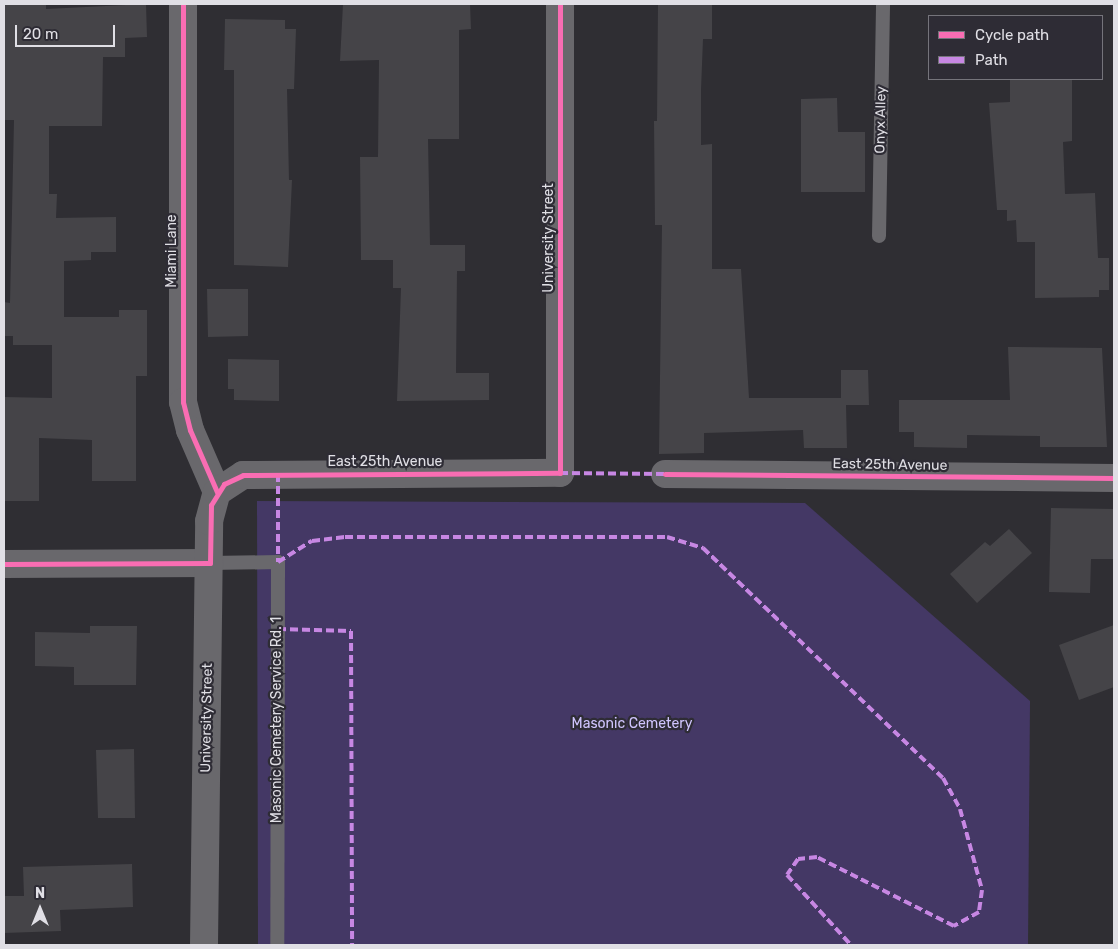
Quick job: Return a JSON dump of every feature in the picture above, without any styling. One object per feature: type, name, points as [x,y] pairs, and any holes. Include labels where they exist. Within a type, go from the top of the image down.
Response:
[{"type":"street","name":"Miami Lane","points":[[183,4],[183,402],[190,430],[217,492]]},
{"type":"street","name":"University Street","points":[[560,4],[560,473]]},
{"type":"street","name":"East 25th Avenue","points":[[217,492],[243,475],[560,473]]},
{"type":"street","name":"East 25th Avenue","points":[[665,474],[1114,478]]},
{"type":"street","name":"University Street","points":[[204,945],[210,563],[209,520],[217,492]]},
{"type":"street","points":[[4,564],[210,563]]},
{"type":"lane","name":"Onyx Alley","points":[[880,236],[883,4]]},
{"type":"lane","name":"Masonic Cemetery Service Rd. 1","points":[[210,563],[278,562],[277,945]]},
{"type":"green space","name":"Masonic Cemetery","points":[[257,501],[805,503],[1030,701],[1028,945],[258,945]]},
{"type":"building","points":[[4,4],[46,4],[46,9],[146,4],[147,37],[125,38],[125,57],[103,57],[102,126],[49,126],[49,194],[57,194],[56,218],[116,217],[116,252],[91,252],[91,260],[64,261],[64,317],[119,317],[119,310],[147,310],[147,376],[136,376],[136,481],[92,481],[92,440],[39,438],[39,501],[4,501],[4,397],[52,398],[52,345],[13,345],[13,336],[4,336],[4,302],[10,303],[14,120],[4,120]]},
{"type":"building","points":[[343,4],[470,4],[471,29],[459,30],[459,139],[428,139],[430,245],[465,245],[465,271],[457,271],[456,373],[489,373],[489,400],[397,401],[401,288],[393,288],[393,260],[361,260],[360,157],[378,157],[379,60],[340,61]]},
{"type":"building","points":[[658,4],[712,4],[712,39],[703,39],[701,145],[712,144],[712,269],[741,269],[749,398],[841,398],[841,370],[868,370],[869,405],[846,405],[847,448],[804,448],[803,430],[704,433],[704,453],[659,454],[662,225],[655,225],[654,121],[657,121]]},
{"type":"building","points":[[225,19],[285,20],[285,29],[296,29],[294,89],[287,89],[289,180],[292,180],[288,267],[234,265],[234,70],[224,70]]},
{"type":"building","points":[[1010,80],[1072,80],[1072,141],[1063,142],[1065,194],[1095,193],[1098,258],[1109,258],[1109,290],[1099,290],[1099,297],[1035,298],[1035,242],[1017,242],[1016,220],[1007,221],[1007,210],[997,210],[989,103],[1010,102]]},
{"type":"building","points":[[837,98],[838,132],[865,132],[865,192],[801,192],[801,99]]},
{"type":"building","points":[[207,289],[248,289],[248,336],[208,337]]},
{"type":"building","points":[[1008,347],[1102,348],[1107,447],[1040,447],[1040,436],[967,435],[967,448],[914,447],[914,432],[899,432],[899,400],[1010,400]]},
{"type":"building","points":[[228,359],[279,360],[279,401],[234,400],[234,389],[228,389]]},
{"type":"building","points":[[1051,508],[1114,509],[1114,559],[1091,559],[1090,593],[1049,592]]},
{"type":"building","points":[[1009,529],[1032,553],[977,603],[950,574],[985,542],[990,546]]},
{"type":"building","points":[[1114,625],[1114,687],[1079,700],[1059,645]]},
{"type":"building","points":[[90,626],[137,626],[136,685],[74,685],[74,667],[35,666],[35,632],[90,633]]},
{"type":"building","points":[[134,749],[135,818],[98,818],[96,750]]},
{"type":"building","points":[[132,864],[133,907],[60,910],[61,931],[4,933],[4,896],[24,896],[23,867]]},
{"type":"marked path","points":[[560,473],[665,474]]},
{"type":"marked path","points":[[278,474],[278,562]]},
{"type":"marked path","points":[[278,562],[312,541],[345,537],[667,537],[703,548],[943,778],[960,809],[982,890],[979,912],[954,926],[817,857],[798,859],[787,875],[851,945]]},
{"type":"marked path","points":[[278,629],[351,631],[352,945]]},
{"type":"cycle path","points":[[183,4],[183,402],[190,430],[217,492]]},
{"type":"cycle path","points":[[4,564],[210,563],[211,505],[224,484],[243,475],[560,473],[560,4]]},
{"type":"cycle path","points":[[665,474],[1114,478]]}]
